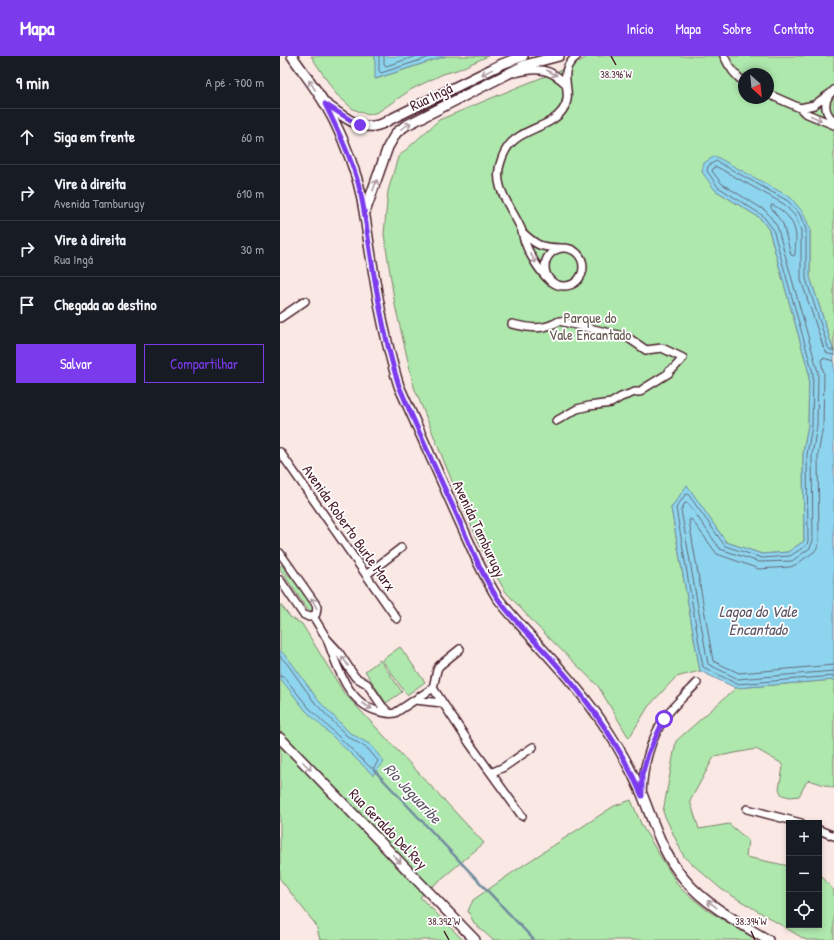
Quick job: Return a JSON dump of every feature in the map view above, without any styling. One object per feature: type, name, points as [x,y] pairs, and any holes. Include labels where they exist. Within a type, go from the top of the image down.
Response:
[{"type":"main road","name":"Avenida Tamburugy","points":[[292,56],[325,104],[338,128],[351,161],[362,196],[371,258],[392,365],[399,386],[478,562],[496,595],[505,607],[556,664],[602,722],[618,747],[642,796],[666,854],[685,881],[715,906],[768,940]]},
{"type":"main road","name":"Rua Ingá","points":[[325,104],[352,121],[368,126],[374,126],[502,64],[523,56]]},
{"type":"main road","name":"Rua Ingá","points":[[365,214],[388,147],[396,133],[405,126],[525,65],[559,56]]},
{"type":"main road","name":"Rua Geraldo Del'Rey","points":[[280,738],[475,940]]},
{"type":"street","points":[[522,232],[535,244],[542,247],[566,248],[578,254],[582,259],[584,266],[580,279],[575,284],[562,287],[550,281],[540,270],[502,193],[499,175],[500,164],[505,150],[511,143],[518,137],[550,121],[562,110],[568,96],[566,68],[577,56]]},
{"type":"street","points":[[724,56],[729,67],[738,77]]},
{"type":"street","points":[[507,75],[526,70],[545,70],[559,77],[566,84]]},
{"type":"street","points":[[800,108],[814,105],[832,91]]},
{"type":"street","points":[[832,91],[826,98],[826,110],[834,121]]},
{"type":"street","points":[[774,97],[800,108],[805,113],[834,125]]},
{"type":"street","points":[[550,281],[546,274],[545,267],[547,259],[551,253],[558,249],[566,248]]},
{"type":"street","points":[[280,318],[305,301]]},
{"type":"street","points":[[512,324],[532,329],[550,327],[559,321],[627,337],[646,350],[662,348],[683,358],[674,368],[669,371],[669,373],[640,392],[635,392],[620,397],[611,403],[577,409],[556,421]]},
{"type":"street","name":"Avenida Roberto Burle Marx","points":[[280,452],[397,619]]},
{"type":"street","points":[[366,575],[401,548]]},
{"type":"street","points":[[281,556],[318,607],[313,616]]},
{"type":"street","points":[[280,580],[303,614],[306,616],[313,616]]},
{"type":"street","points":[[313,616],[327,639],[336,665],[355,697],[367,707],[389,714],[395,713],[432,688],[436,670],[460,649]]},
{"type":"street","points":[[327,639],[338,650],[355,677],[367,684],[389,714]]},
{"type":"street","points":[[348,687],[359,680]]},
{"type":"street","points":[[642,796],[642,775],[648,754],[664,719],[697,683]]},
{"type":"street","points":[[432,688],[490,773],[522,816]]},
{"type":"street","points":[[415,700],[442,704]]},
{"type":"street","points":[[490,773],[504,767],[533,747]]},
{"type":"street","points":[[747,809],[789,820]]},
{"type":"street","points":[[822,831],[834,836]]},
{"type":"green space","points":[[311,56],[375,56],[376,79],[446,56],[488,56],[457,70],[443,74],[412,89],[378,112],[368,115],[353,109],[336,94]]},
{"type":"green space","name":"Parque do Vale Encantado","points":[[588,56],[834,56],[834,352],[810,277],[810,228],[715,190],[760,218],[769,230],[809,373],[808,425],[803,454],[804,541],[788,552],[762,554],[726,542],[687,486],[671,508],[700,671],[676,677],[648,707],[629,738],[598,686],[535,624],[505,591],[486,558],[458,496],[414,387],[395,305],[384,234],[388,191],[398,157],[439,120],[576,64]]},
{"type":"green space","points":[[282,565],[287,574],[298,582],[314,608],[313,610],[311,611],[307,609],[280,569],[280,566]]},
{"type":"green space","points":[[280,604],[290,617],[302,624],[344,693],[484,843],[420,897],[463,940],[320,940],[316,925],[280,879]]},
{"type":"green space","points":[[400,647],[425,682],[407,695],[382,660]]},
{"type":"green space","points":[[380,660],[402,692],[386,703],[365,671]]},
{"type":"green space","points":[[834,680],[834,788],[809,780],[799,796],[790,797],[782,795],[779,789],[783,767],[781,763],[756,749],[714,757],[690,801],[699,829],[729,824],[748,840],[746,857],[786,865],[786,928],[721,889],[684,857],[663,812],[676,741],[736,688]]},
{"type":"green space","points":[[631,800],[642,826],[680,888],[707,910],[757,940],[493,940],[474,923],[468,911],[473,900],[614,806]]},
{"type":"green space","points":[[822,876],[834,891],[834,940],[806,940],[786,928],[822,928]]},
{"type":"water","points":[[375,56],[446,56],[375,79]]},
{"type":"water","name":"Lagoa do Vale Encantado","points":[[715,156],[790,197],[802,211],[810,228],[810,277],[834,352],[834,680],[736,688],[700,671],[671,508],[687,485],[726,542],[762,554],[788,552],[804,541],[803,454],[808,425],[809,373],[769,230],[760,218],[715,190],[702,172],[704,163]]},
{"type":"water","points":[[280,650],[291,662],[318,700],[350,733],[371,745],[384,762],[373,775],[306,711],[280,678]]},
{"type":"waterway","name":"Rio Jaguaribe","points":[[374,770],[534,940]]},
{"type":"route","points":[[360,125],[325,104],[338,128],[349,155],[362,196],[370,251],[386,336],[392,365],[399,386],[487,580],[505,607],[556,664],[602,722],[618,747],[642,796],[642,775],[648,754],[664,719]]}]
